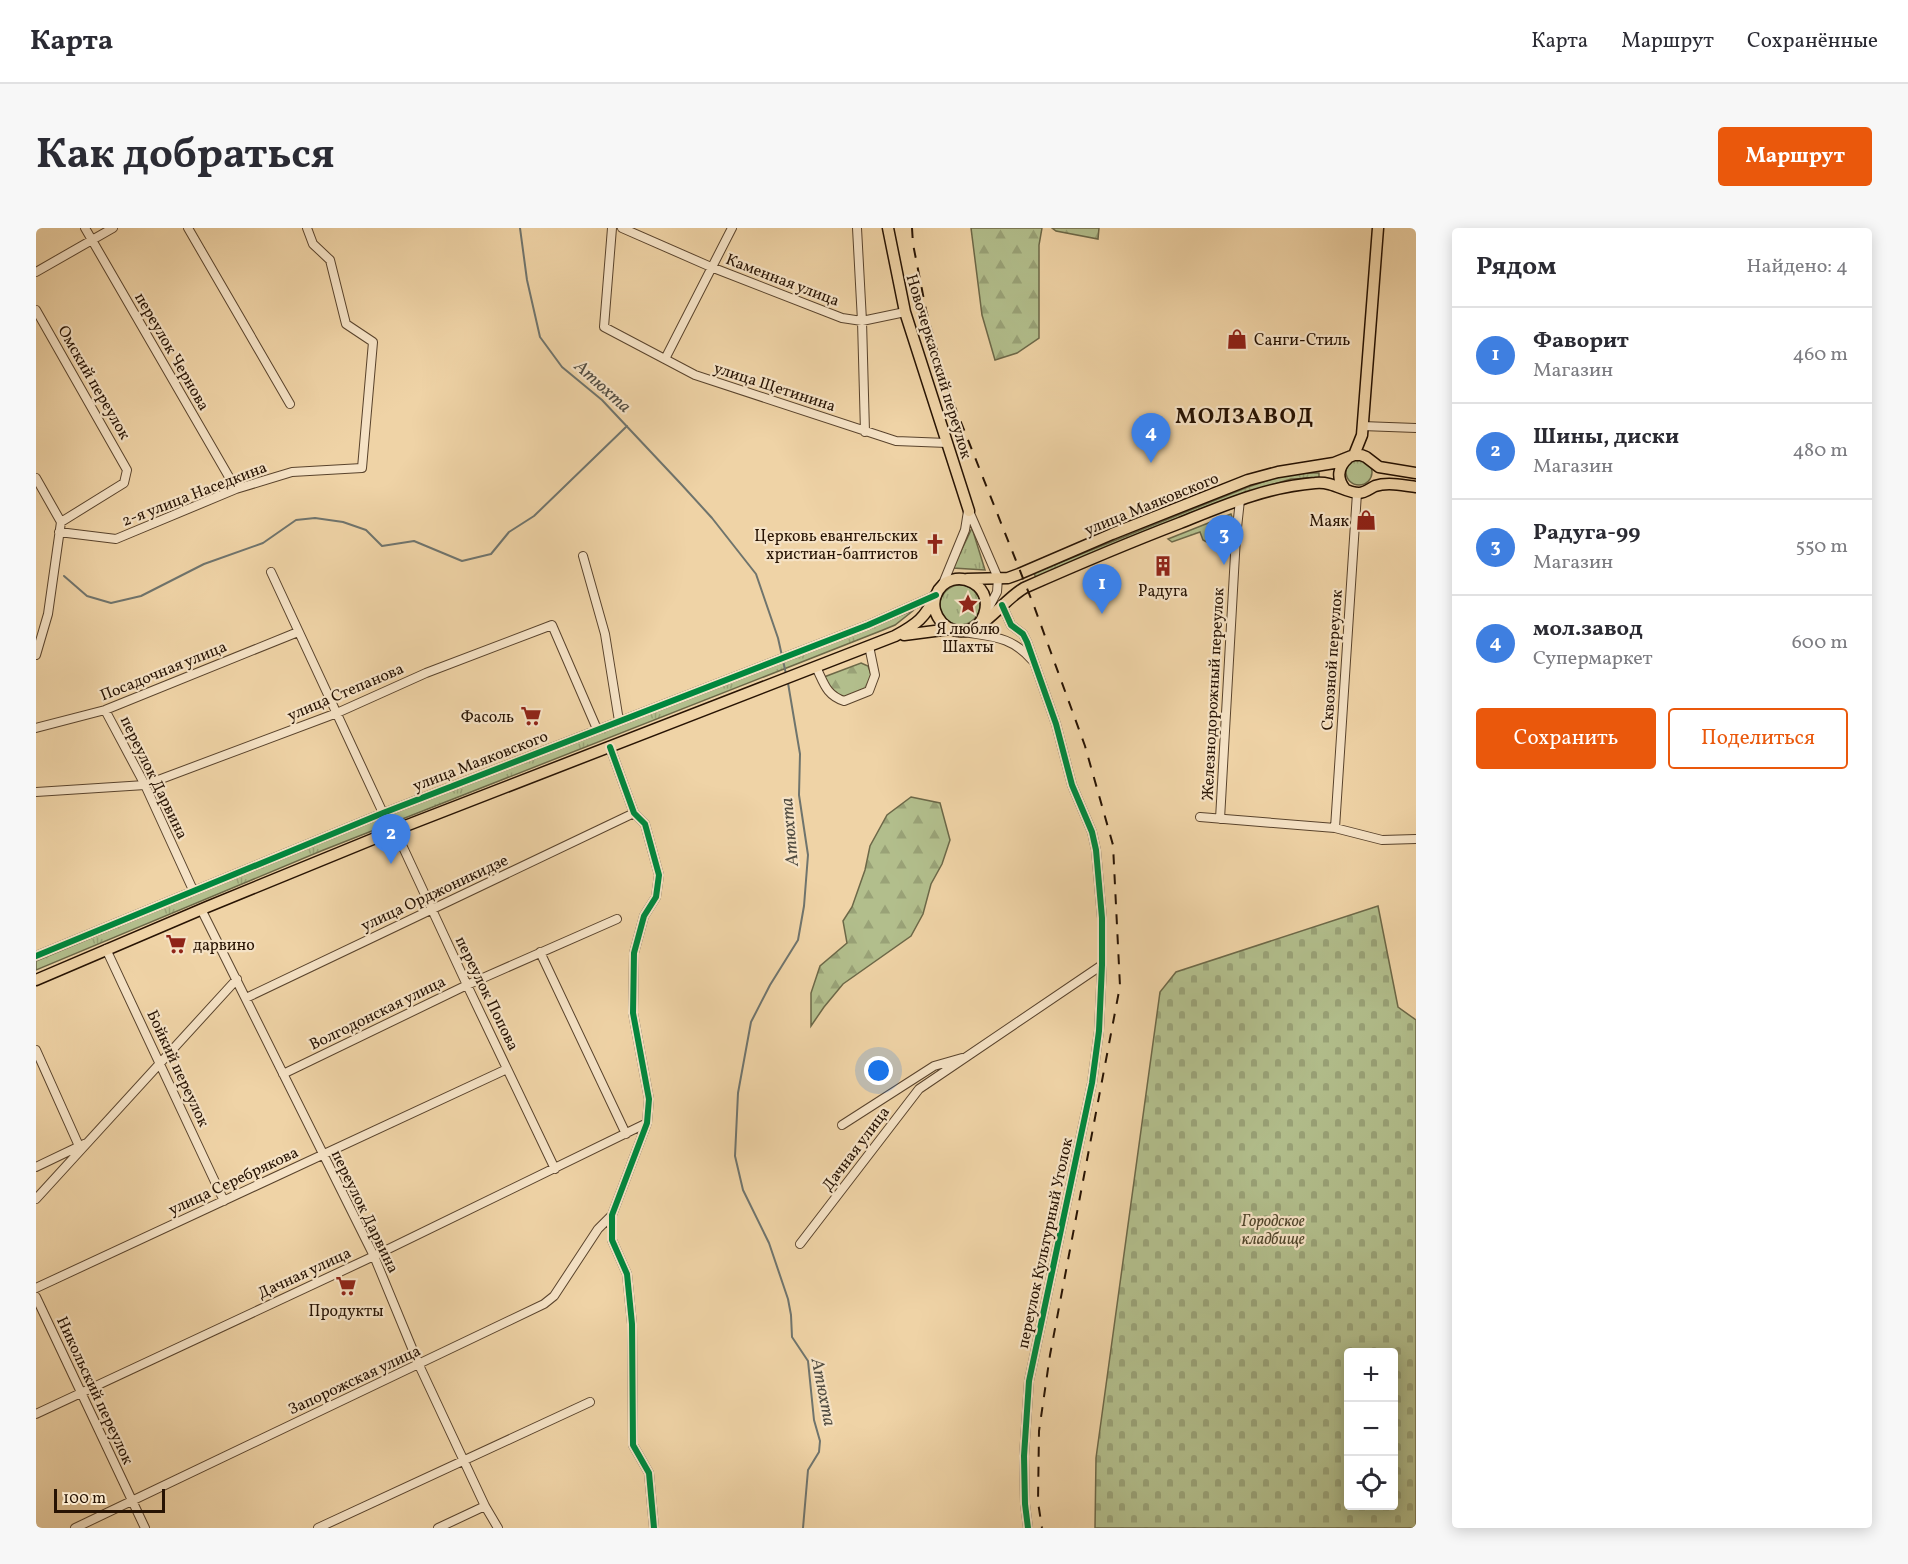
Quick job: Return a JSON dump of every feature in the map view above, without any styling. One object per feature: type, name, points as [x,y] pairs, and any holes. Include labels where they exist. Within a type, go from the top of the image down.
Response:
[{"type":"main road","name":"Новочеркасский переулок","points":[[888,228],[905,312],[969,511]]},
{"type":"main road","points":[[1354,455],[1362,431],[1378,228]]},
{"type":"main road","points":[[1362,431],[1365,448],[1375,465],[1377,475],[1376,482],[1363,492]]},
{"type":"main road","points":[[1345,489],[1340,480],[1340,468],[1343,462],[1354,455],[1361,455],[1378,467],[1416,473]]},
{"type":"main road","name":"улица Маяковского","points":[[961,579],[1008,578],[1248,480],[1278,472],[1334,463],[1354,455]]},
{"type":"main road","name":"улица Маяковского","points":[[982,620],[991,616],[1024,588],[1054,574],[1240,500],[1281,487],[1318,482],[1363,492]]},
{"type":"main road","points":[[1363,492],[1376,486],[1389,484],[1416,487]]},
{"type":"main road","points":[[36,980],[201,909],[395,830],[895,636],[925,616],[939,591],[951,581],[961,579],[971,581],[979,586],[985,596],[987,606],[982,620],[970,630],[929,630],[895,636]]},
{"type":"main road","points":[[939,591],[934,605],[936,614],[942,624],[955,630]]},
{"type":"street","name":"переулок Чернова","points":[[85,228],[236,489]]},
{"type":"street","points":[[36,272],[113,228]]},
{"type":"street","points":[[188,228],[290,404]]},
{"type":"street","name":"2-я улица Наседкина","points":[[59,532],[116,539],[236,489],[292,472],[362,468],[373,342],[346,324],[330,260],[313,244],[307,228]]},
{"type":"street","name":"улица Щетинина","points":[[612,228],[604,327],[695,375],[897,441],[947,443]]},
{"type":"street","name":"Каменная улица","points":[[622,228],[711,267],[842,318],[862,321],[905,312]]},
{"type":"street","points":[[665,359],[732,228]]},
{"type":"street","points":[[857,228],[865,432]]},
{"type":"street","name":"Омский переулок","points":[[36,310],[127,470],[124,483],[62,522]]},
{"type":"street","points":[[1362,431],[1416,428]]},
{"type":"street","points":[[36,478],[62,522],[48,614],[36,655]]},
{"type":"street","name":"Сквозной переулок","points":[[1335,828],[1363,492]]},
{"type":"street","name":"Железнодорожный переулок","points":[[1220,819],[1240,500]]},
{"type":"street","points":[[969,511],[998,578],[993,603],[982,620]]},
{"type":"street","points":[[939,591],[965,530],[969,511]]},
{"type":"street","points":[[583,556],[605,634],[619,721]]},
{"type":"street","points":[[271,572],[383,813]]},
{"type":"street","name":"улица Маяковского","points":[[36,956],[383,813],[912,607],[939,591]]},
{"type":"street","points":[[1002,605],[1011,625],[1023,634],[1027,642],[1056,724],[1072,785],[1092,832],[1096,850],[1102,918],[1102,965]]},
{"type":"street","name":"улица Степанова","points":[[36,792],[145,785],[337,713],[426,673],[552,625],[597,729]]},
{"type":"street","points":[[955,630],[1002,639],[1015,644],[1034,661]]},
{"type":"street","name":"Посадочная улица","points":[[36,728],[105,710],[298,632]]},
{"type":"street","points":[[812,668],[833,698],[844,701],[869,691],[876,675],[870,646]]},
{"type":"street","name":"переулок Дарвина","points":[[105,710],[145,785],[194,890]]},
{"type":"street","points":[[610,747],[634,813],[645,824],[659,875],[656,897],[644,916],[634,953],[633,1013],[649,1099],[647,1123],[612,1215],[612,1240],[627,1274],[632,1324],[633,1445],[649,1473],[654,1528]]},
{"type":"street","name":"улица Орджоникидзе","points":[[246,998],[634,813]]},
{"type":"street","points":[[1200,817],[1335,828],[1382,840],[1416,839]]},
{"type":"street","name":"переулок Попова","points":[[395,830],[466,985],[555,1168]]},
{"type":"street","name":"переулок Дарвина","points":[[201,909],[374,1256],[419,1365],[485,1506],[498,1528]]},
{"type":"street","name":"Волгодонская улица","points":[[283,1074],[466,985],[617,920]]},
{"type":"street","name":"Бойкий переулок","points":[[106,949],[224,1201]]},
{"type":"street","points":[[540,952],[626,1134]]},
{"type":"street","name":"Дачная улица","points":[[800,1244],[918,1089],[1102,965]]},
{"type":"street","name":"переулок Культурный Уголок","points":[[1028,1528],[1024,1456],[1029,1381],[1092,1083],[1099,1032],[1102,965]]},
{"type":"street","points":[[36,1198],[237,979]]},
{"type":"street","points":[[36,1050],[79,1146]]},
{"type":"street","name":"Дачная улица","points":[[842,1125],[934,1066],[968,1057]]},
{"type":"street","name":"улица Серебрякова","points":[[36,1288],[507,1069]]},
{"type":"street","name":"Дачная улица","points":[[36,1414],[374,1256],[647,1123]]},
{"type":"street","points":[[36,1167],[88,1142]]},
{"type":"street","name":"Запорожская улица","points":[[75,1528],[544,1304],[554,1296],[598,1229],[612,1215]]},
{"type":"street","name":"Никольский переулок","points":[[36,1298],[144,1528]]},
{"type":"street","points":[[318,1528],[590,1402]]},
{"type":"street","points":[[438,1528],[485,1506]]},
{"type":"green space","points":[[971,228],[1042,228],[1039,245],[1039,338],[1017,353],[995,360],[982,315]]},
{"type":"green space","points":[[1052,228],[1099,228],[1098,239],[1056,231]]},
{"type":"green space","points":[[1359,459],[1368,463],[1372,472],[1368,481],[1359,485],[1350,481],[1346,472],[1350,463]]},
{"type":"green space","points":[[1319,473],[1319,478],[1291,479],[1248,492],[1036,578],[1034,573],[1248,487],[1284,475]]},
{"type":"green space","points":[[1231,514],[1232,523],[1229,529],[1221,535],[1222,538],[1210,544],[1203,540],[1200,532],[1172,542],[1168,539]]},
{"type":"green space","points":[[972,528],[985,570],[953,568]]},
{"type":"green space","points":[[960,585],[968,586],[974,591],[979,597],[979,613],[974,619],[968,624],[960,625],[952,624],[946,619],[941,613],[940,605],[941,597],[946,591],[952,586]]},
{"type":"green space","points":[[914,610],[895,625],[883,630],[321,851],[36,970],[36,961],[319,842]]},
{"type":"green space","points":[[861,663],[868,666],[872,677],[867,689],[847,697],[834,696],[824,677]]},
{"type":"green space","points":[[911,797],[940,803],[950,840],[942,864],[931,884],[923,914],[911,936],[843,984],[811,1026],[811,993],[820,966],[847,943],[843,921],[852,907],[865,870],[870,846],[887,815]]},
{"type":"green space","name":"Городское кладбище","points":[[1378,906],[1398,1007],[1416,1020],[1416,1528],[1095,1528],[1096,1458],[1160,992],[1176,972]]},
{"type":"waterway","name":"Атюхта","points":[[520,228],[527,280],[540,337],[562,367],[602,400],[712,518],[756,574],[778,638],[786,674]]},
{"type":"waterway","points":[[64,576],[87,596],[111,603],[141,596],[204,564],[263,543],[296,520],[315,518],[343,522],[366,530],[382,546],[414,541],[462,561],[491,554],[509,532],[534,516],[627,426]]},
{"type":"waterway","name":"Атюхта","points":[[788,683],[800,754],[799,795],[808,855],[804,906],[798,940],[770,985],[751,1022],[738,1093],[735,1156],[743,1190],[769,1243],[788,1299],[792,1337],[808,1361],[814,1420],[820,1441],[819,1452],[808,1470],[803,1528]]},
{"type":"railway","points":[[912,228],[926,310],[947,387],[1034,606],[1085,746],[1113,845],[1120,986],[1050,1355],[1039,1431],[1038,1502],[1042,1528]]},
{"type":"cycle path","points":[[36,956],[383,813],[868,625],[936,595]]},
{"type":"cycle path","points":[[1002,605],[1011,625],[1023,634],[1027,642],[1056,724],[1072,785],[1092,832],[1096,850],[1102,918],[1099,1031],[1092,1083],[1029,1381],[1024,1456],[1028,1528]]},
{"type":"cycle path","points":[[610,747],[634,813],[645,824],[659,875],[656,897],[644,916],[634,953],[633,1013],[649,1099],[647,1123],[612,1215],[612,1240],[627,1274],[632,1324],[633,1445],[649,1473],[654,1528]]},
{"type":"place","name":"Санги-Стиль","points":[[1237,339]]},
{"type":"place","name":"мол.завод","points":[[1151,463]]},
{"type":"place","name":"Маяк","points":[[1366,520]]},
{"type":"place","name":"Церковь евангельских христиан-баптистов","points":[[935,544]]},
{"type":"place","name":"Радуга-99","points":[[1224,565]]},
{"type":"place","name":"Радуга","points":[[1163,566]]},
{"type":"place","name":"Я люблю Шахты","points":[[968,604]]},
{"type":"place","name":"Фаворит","points":[[1102,614]]},
{"type":"place","name":"Фасоль","points":[[531,716]]},
{"type":"place","name":"Шины, диски","points":[[391,864]]},
{"type":"place","name":"дарвино","points":[[176,944]]},
{"type":"place","name":"Продукты","points":[[346,1286]]},
{"type":"district","name":"МОЛЗАВОД","points":[[1245,415]]}]
